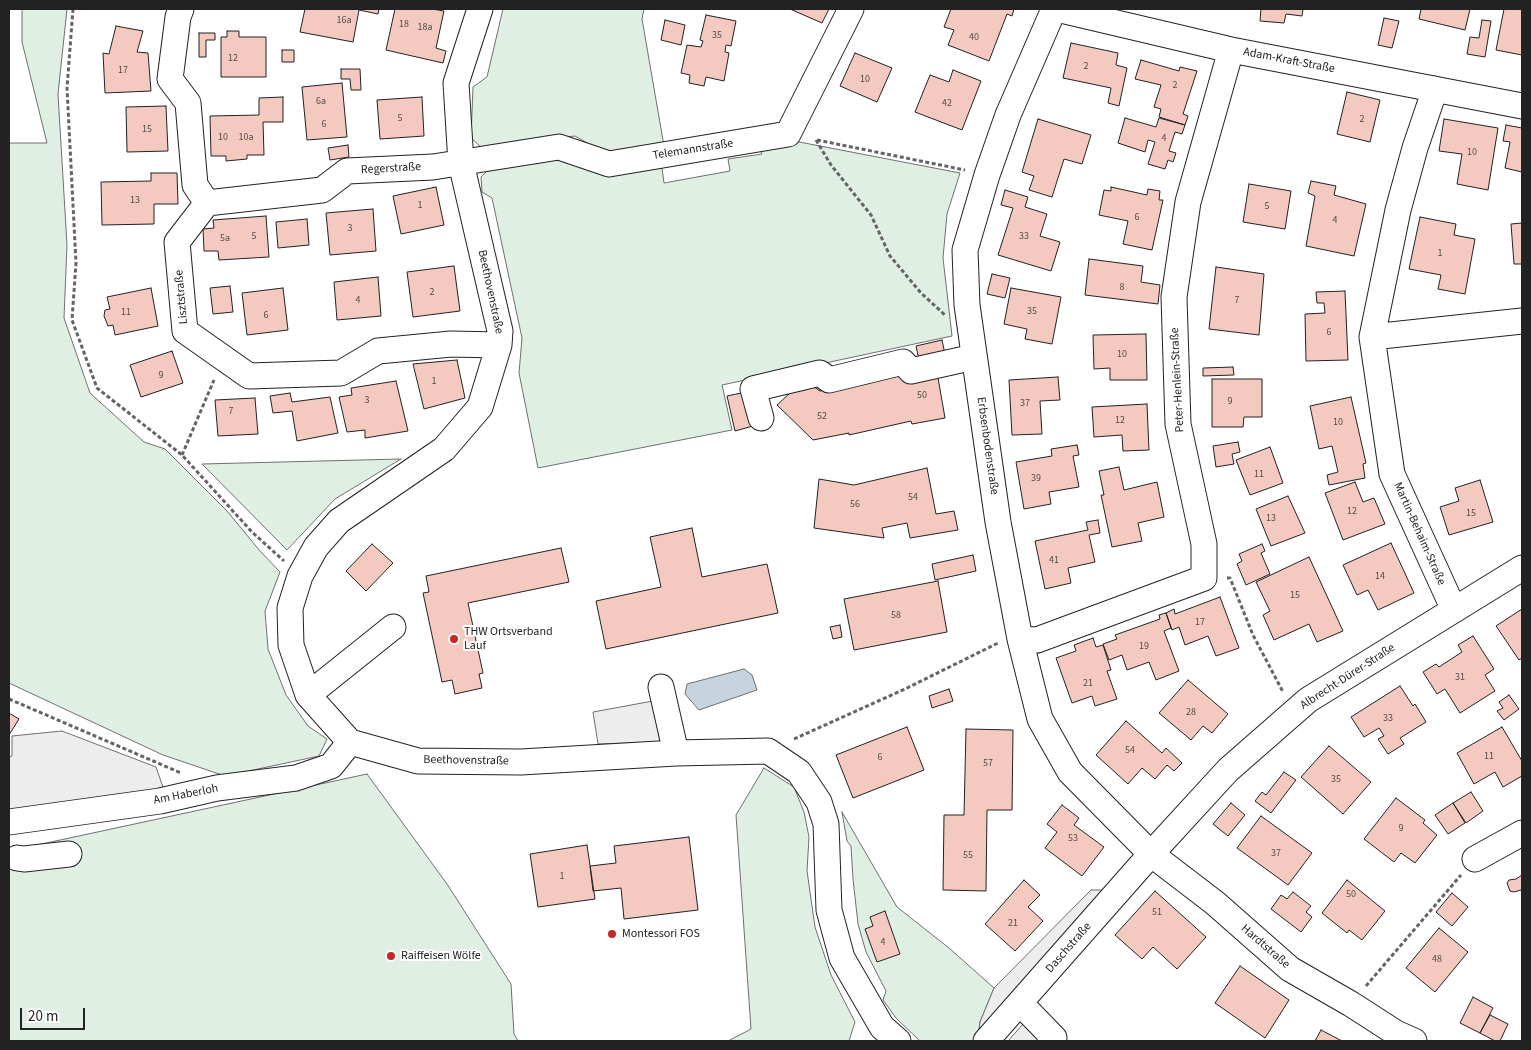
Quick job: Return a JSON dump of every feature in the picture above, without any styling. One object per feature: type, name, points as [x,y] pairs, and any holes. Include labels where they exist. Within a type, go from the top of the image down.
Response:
[{"type":"street","points":[[181,9],[178,17],[170,79],[188,103],[195,185],[207,203]]},
{"type":"street","name":"Beethovenstraße","points":[[480,9],[456,84],[461,163],[500,331],[499,345],[480,407],[444,449],[340,521],[316,547],[300,576],[290,608],[291,645],[308,694],[350,742],[418,760],[520,762],[676,753],[768,751]]},
{"type":"street","points":[[788,134],[852,9]]},
{"type":"street","name":"Adam-Kraft-Straße","points":[[1055,9],[1231,50],[1522,106]]},
{"type":"street","name":"Erbsenbodenstraße","points":[[1055,9],[1008,115],[987,175],[965,250],[969,324],[998,522],[1020,639],[1040,719],[1070,772],[1151,854]]},
{"type":"street","name":"Peter-Henlein-Straße","points":[[1204,578],[1204,544],[1178,424],[1174,297],[1188,202],[1231,50]]},
{"type":"street","name":"Martin-Behaim-Straße","points":[[1435,89],[1415,148],[1398,210],[1372,337],[1392,474],[1454,610]]},
{"type":"street","name":"Telemannstraße","points":[[461,163],[559,147],[609,164],[788,134]]},
{"type":"street","name":"Regerstraße","points":[[207,203],[322,190],[347,171],[433,167],[461,163]]},
{"type":"street","name":"Lisztstraße","points":[[207,203],[177,242],[185,331],[249,376],[341,373],[378,351],[451,344],[499,345]]},
{"type":"street","points":[[1372,337],[1522,320]]},
{"type":"street","points":[[761,418],[753,388],[820,373],[829,380],[903,362],[911,371],[974,357]]},
{"type":"street","name":"Albrecht-Dürer-Straße","points":[[1151,854],[1228,770],[1308,700],[1522,568]]},
{"type":"street","points":[[1020,639],[1037,640],[1204,578]]},
{"type":"street","points":[[308,694],[392,627]]},
{"type":"street","points":[[661,687],[676,753]]},
{"type":"street","name":"Am Haberloh","points":[[9,822],[160,800],[217,788],[296,778],[331,766],[350,742]]},
{"type":"street","points":[[768,751],[799,772],[819,802],[826,824],[830,910],[842,958],[882,1028],[898,1041]]},
{"type":"street","points":[[9,822],[18,851],[13,861]]},
{"type":"street","points":[[1475,859],[1522,832]]},
{"type":"street","points":[[13,861],[69,854]]},
{"type":"street","name":"Daschstraße","points":[[986,1041],[1151,854]]},
{"type":"street","name":"Hardtstraße","points":[[1151,854],[1215,903],[1290,969],[1351,1004],[1396,1033],[1414,1041]]},
{"type":"street","points":[[1020,1002],[1054,1038],[1050,1041]]},
{"type":"path","points":[[73,9],[68,88],[76,263],[72,320],[97,388],[182,456],[252,532],[300,576]]},
{"type":"path","points":[[788,134],[987,175]]},
{"type":"path","points":[[816,140],[831,165],[871,215],[890,256],[920,292],[943,314],[969,324]]},
{"type":"path","points":[[182,456],[216,375],[226,361]]},
{"type":"path","points":[[1204,578],[1230,578],[1257,643],[1283,692],[1299,708]]},
{"type":"path","points":[[768,751],[905,689],[1004,640],[1020,639]]},
{"type":"path","points":[[9,699],[217,788]]},
{"type":"path","points":[[1351,1004],[1475,859]]},
{"type":"green space","points":[[22,9],[67,9],[58,94],[67,245],[64,318],[90,393],[144,442],[165,449],[227,511],[280,572],[265,611],[268,649],[286,695],[308,726],[327,739],[319,756],[225,776],[163,755],[9,683],[9,143],[47,143],[22,42]]},
{"type":"green space","points":[[503,9],[644,9],[642,19],[664,146],[608,155],[575,136],[482,148],[471,138],[473,87],[487,77]]},
{"type":"green space","points":[[789,140],[960,173],[947,214],[943,258],[952,336],[722,385],[732,430],[538,468],[519,373],[522,338],[492,198],[482,192],[481,177],[489,169],[558,155],[595,172],[662,168],[664,183],[730,171],[728,159],[762,154],[758,146]]},
{"type":"green space","points":[[401,459],[335,499],[287,550],[202,464]]},
{"type":"green space","points":[[764,768],[794,787],[804,812],[809,837],[807,871],[815,927],[831,975],[855,1022],[849,1041],[728,1041],[751,1029],[736,815]]},
{"type":"green space","points":[[367,774],[447,884],[511,984],[514,1034],[518,1041],[9,1041],[9,851]]},
{"type":"green space","points":[[842,812],[897,907],[949,948],[994,988],[980,1022],[978,1037],[972,1041],[920,1041],[896,1018],[883,1000],[886,991],[866,952],[858,924],[851,846],[847,841]]},
{"type":"shaded area","points":[[744,669],[752,675],[757,690],[699,710],[685,694],[687,684]]},
{"type":"shaded area","points":[[653,701],[660,742],[598,744],[593,712]]},
{"type":"shaded area","points":[[62,731],[156,767],[164,790],[9,813],[9,757],[12,756],[12,736]]},
{"type":"shaded area","points":[[1091,890],[1105,890],[978,1037],[980,1022],[994,988]]},
{"type":"shaded area","points":[[1038,1007],[1064,1031],[1054,1041],[1008,1041]]},
{"type":"building","points":[[305,9],[379,9],[378,14],[359,10],[353,42],[300,32]]},
{"type":"building","points":[[395,9],[432,9],[444,11],[436,48],[446,51],[443,63],[386,50]]},
{"type":"building","points":[[790,9],[829,9],[822,23]]},
{"type":"building","points":[[951,9],[1014,9],[1012,16],[1007,14],[989,61],[948,45],[954,30],[944,27]]},
{"type":"building","points":[[1261,9],[1303,9],[1302,16],[1286,14],[1284,23],[1260,21]]},
{"type":"building","points":[[1421,9],[1470,9],[1465,30],[1419,19]]},
{"type":"building","points":[[1504,9],[1522,9],[1522,55],[1496,50]]},
{"type":"building","points":[[706,15],[736,21],[731,46],[726,45],[725,52],[729,53],[724,81],[706,77],[704,86],[689,83],[690,75],[681,73],[687,45],[701,47],[703,41],[700,40]]},
{"type":"building","points":[[1384,18],[1399,21],[1392,48],[1378,45]]},
{"type":"building","points":[[665,20],[685,25],[681,45],[661,40]]},
{"type":"building","points":[[1482,20],[1491,21],[1485,57],[1467,54],[1470,37],[1479,38]]},
{"type":"building","points":[[116,26],[143,31],[137,52],[148,53],[151,91],[105,93],[103,53],[109,54]]},
{"type":"building","points":[[227,31],[239,31],[239,37],[266,37],[266,77],[221,77],[221,37],[227,37]]},
{"type":"building","points":[[199,33],[215,33],[215,40],[206,40],[206,57],[199,57]]},
{"type":"building","points":[[1071,43],[1118,53],[1116,65],[1127,68],[1119,106],[1108,103],[1111,88],[1063,78]]},
{"type":"building","points":[[282,50],[294,50],[294,62],[282,62]]},
{"type":"building","points":[[855,53],[892,68],[877,102],[840,86]]},
{"type":"building","points":[[1141,60],[1179,71],[1180,67],[1197,71],[1183,114],[1188,116],[1185,125],[1159,117],[1161,109],[1154,107],[1161,85],[1135,79]]},
{"type":"building","points":[[341,69],[360,69],[361,90],[351,90],[350,79],[341,79]]},
{"type":"building","points":[[953,70],[981,81],[962,130],[915,112],[930,75],[949,82]]},
{"type":"building","points":[[342,83],[347,137],[307,140],[302,87]]},
{"type":"building","points":[[1347,92],[1380,100],[1370,142],[1337,134]]},
{"type":"building","points":[[283,97],[283,122],[263,122],[264,155],[247,155],[247,159],[226,161],[226,156],[211,156],[210,116],[259,115],[259,98]]},
{"type":"building","points":[[422,97],[424,136],[380,139],[377,100]]},
{"type":"building","points":[[166,106],[168,151],[127,152],[126,107]]},
{"type":"building","points":[[1125,118],[1156,127],[1159,118],[1185,125],[1182,134],[1175,132],[1169,151],[1176,153],[1173,162],[1168,160],[1165,169],[1148,164],[1155,142],[1148,140],[1145,152],[1118,143]]},
{"type":"building","points":[[1038,119],[1091,135],[1082,164],[1064,159],[1052,197],[1029,190],[1034,176],[1022,172]]},
{"type":"building","points":[[1444,119],[1498,128],[1488,190],[1457,184],[1462,154],[1439,151]]},
{"type":"building","points":[[1506,125],[1522,128],[1522,172],[1505,168],[1510,142],[1503,141]]},
{"type":"building","points":[[348,145],[349,157],[330,160],[328,148]]},
{"type":"building","points":[[151,173],[177,173],[178,204],[154,204],[154,224],[102,225],[101,182],[151,181]]},
{"type":"building","points":[[1311,181],[1336,186],[1334,195],[1366,204],[1354,256],[1306,246],[1315,196],[1308,193]]},
{"type":"building","points":[[1249,184],[1291,191],[1285,229],[1243,222]]},
{"type":"building","points":[[436,187],[444,225],[401,234],[393,196]]},
{"type":"building","points":[[1111,187],[1147,195],[1148,189],[1160,191],[1159,200],[1163,200],[1152,250],[1123,244],[1128,221],[1099,215],[1104,190],[1111,191]]},
{"type":"building","points":[[1005,190],[1028,197],[1025,207],[1047,214],[1040,236],[1060,242],[1051,271],[998,255],[1013,208],[1001,205]]},
{"type":"building","points":[[373,209],[376,251],[330,255],[326,213]]},
{"type":"building","points":[[266,216],[269,257],[219,260],[218,251],[204,251],[203,229],[214,228],[213,220]]},
{"type":"building","points":[[1420,217],[1456,224],[1454,235],[1475,239],[1465,294],[1438,289],[1441,275],[1409,269]]},
{"type":"building","points":[[307,219],[309,245],[278,248],[276,222]]},
{"type":"building","points":[[1522,223],[1522,264],[1514,264],[1511,224]]},
{"type":"building","points":[[1089,259],[1143,266],[1141,282],[1160,285],[1158,304],[1085,295]]},
{"type":"building","points":[[454,266],[460,311],[413,317],[407,272]]},
{"type":"building","points":[[1216,267],[1264,274],[1259,335],[1209,329]]},
{"type":"building","points":[[992,274],[1010,278],[1005,298],[987,294]]},
{"type":"building","points":[[378,277],[381,316],[337,320],[334,282]]},
{"type":"building","points":[[230,286],[233,312],[213,314],[210,288]]},
{"type":"building","points":[[151,288],[158,326],[115,335],[113,325],[108,326],[104,316],[105,310],[110,309],[107,297]]},
{"type":"building","points":[[283,288],[288,330],[247,335],[242,293]]},
{"type":"building","points":[[1011,288],[1061,297],[1052,344],[1025,339],[1027,329],[1004,324]]},
{"type":"building","points":[[1345,291],[1348,360],[1306,361],[1305,314],[1325,313],[1324,303],[1317,303],[1316,292]]},
{"type":"building","points":[[1146,334],[1147,380],[1110,380],[1110,368],[1094,369],[1093,335]]},
{"type":"building","points":[[942,340],[946,359],[920,365],[916,346]]},
{"type":"building","points":[[172,351],[183,383],[141,397],[130,365]]},
{"type":"building","points":[[457,360],[465,398],[424,409],[413,364]]},
{"type":"building","points":[[1233,367],[1234,375],[1203,376],[1203,368]]},
{"type":"building","points":[[937,372],[945,418],[912,424],[911,421],[849,435],[849,433],[813,440],[777,405],[804,380],[820,391],[900,374]]},
{"type":"building","points":[[1058,377],[1060,400],[1040,401],[1042,434],[1012,435],[1009,380]]},
{"type":"building","points":[[1212,379],[1262,379],[1262,417],[1244,417],[1243,427],[1212,427]]},
{"type":"building","points":[[396,381],[408,431],[365,438],[365,430],[347,432],[339,397],[352,395],[351,388]]},
{"type":"building","points":[[746,392],[753,426],[735,431],[727,396]]},
{"type":"building","points":[[290,393],[292,402],[330,397],[338,433],[297,441],[292,411],[273,413],[270,396]]},
{"type":"building","points":[[1351,397],[1366,463],[1363,464],[1365,478],[1329,485],[1327,475],[1338,472],[1332,446],[1319,449],[1310,406]]},
{"type":"building","points":[[255,398],[258,434],[218,436],[215,400]]},
{"type":"building","points":[[1147,404],[1149,450],[1123,451],[1122,435],[1094,437],[1092,407]]},
{"type":"building","points":[[1238,442],[1240,452],[1232,454],[1234,464],[1216,467],[1213,446]]},
{"type":"building","points":[[1077,445],[1079,455],[1073,456],[1079,487],[1049,492],[1051,504],[1024,509],[1016,462],[1052,456],[1051,449]]},
{"type":"building","points":[[1270,447],[1283,483],[1250,495],[1236,460]]},
{"type":"building","points":[[1119,467],[1124,490],[1157,482],[1164,517],[1138,523],[1142,541],[1112,547],[1101,495],[1104,495],[1099,471]]},
{"type":"building","points":[[927,468],[936,514],[954,511],[958,530],[910,538],[907,523],[882,528],[884,538],[814,528],[819,479],[854,485]]},
{"type":"building","points":[[1480,480],[1493,522],[1449,535],[1440,507],[1459,501],[1455,488]]},
{"type":"building","points":[[1355,482],[1363,502],[1374,498],[1385,524],[1343,540],[1325,493]]},
{"type":"building","points":[[1288,496],[1305,533],[1271,546],[1256,509]]},
{"type":"building","points":[[1098,520],[1100,533],[1089,535],[1095,562],[1068,568],[1071,583],[1045,589],[1035,541],[1088,530],[1086,522]]},
{"type":"building","points":[[692,528],[702,577],[767,564],[778,613],[606,649],[596,601],[661,587],[650,537]]},
{"type":"building","points":[[1391,543],[1414,593],[1378,610],[1368,590],[1357,595],[1343,565]]},
{"type":"building","points":[[372,544],[393,563],[366,591],[346,571]]},
{"type":"building","points":[[1262,544],[1265,551],[1261,553],[1270,574],[1246,585],[1237,564],[1242,561],[1239,554]]},
{"type":"building","name":"THW Ortsverband Lauf","points":[[561,548],[569,582],[468,603],[483,673],[479,674],[482,688],[455,694],[452,680],[442,682],[423,593],[429,592],[426,576]]},
{"type":"building","points":[[973,555],[976,571],[935,580],[932,564]]},
{"type":"building","points":[[1309,557],[1343,631],[1317,642],[1309,624],[1274,640],[1263,615],[1270,611],[1256,582]]},
{"type":"building","points":[[938,581],[947,632],[854,650],[844,599]]},
{"type":"building","points":[[1220,597],[1239,648],[1216,656],[1208,636],[1185,645],[1179,627],[1172,630],[1166,613],[1174,609],[1175,614]]},
{"type":"building","points":[[1522,609],[1522,658],[1519,660],[1496,626]]},
{"type":"building","points":[[1166,613],[1171,628],[1164,631],[1179,671],[1156,680],[1149,662],[1127,670],[1122,655],[1109,660],[1103,644],[1117,639],[1115,635],[1160,619],[1159,615]]},
{"type":"building","points":[[840,625],[842,637],[833,639],[830,627]]},
{"type":"building","points":[[1473,636],[1494,669],[1485,675],[1495,691],[1460,713],[1445,689],[1437,694],[1423,672],[1436,664],[1439,667],[1462,652],[1458,645]]},
{"type":"building","points":[[1093,638],[1096,647],[1103,645],[1111,670],[1107,671],[1117,699],[1095,706],[1092,696],[1072,703],[1056,658],[1076,651],[1074,645]]},
{"type":"building","points":[[1188,680],[1228,714],[1212,733],[1203,726],[1191,740],[1159,713]]},
{"type":"building","points":[[1400,686],[1413,706],[1415,704],[1426,722],[1400,738],[1404,744],[1388,754],[1378,739],[1384,736],[1379,728],[1364,737],[1351,717]]},
{"type":"building","points":[[949,689],[953,701],[932,708],[929,696]]},
{"type":"building","points":[[1509,695],[1519,709],[1504,720],[1497,711],[1503,708],[1499,702]]},
{"type":"building","points":[[9,713],[19,719],[9,735]]},
{"type":"building","points":[[1126,721],[1162,753],[1166,748],[1182,763],[1174,771],[1167,765],[1155,779],[1142,768],[1128,784],[1096,755]]},
{"type":"building","points":[[907,727],[924,770],[853,798],[836,755]]},
{"type":"building","points":[[1502,727],[1522,761],[1522,776],[1503,787],[1495,772],[1474,784],[1457,753]]},
{"type":"building","points":[[966,729],[1013,730],[1012,810],[987,810],[986,891],[943,890],[944,815],[964,815]]},
{"type":"building","points":[[1329,746],[1371,782],[1343,814],[1301,777]]},
{"type":"building","points":[[1284,772],[1296,780],[1271,813],[1255,801],[1262,792],[1266,795]]},
{"type":"building","points":[[1471,792],[1483,811],[1466,823],[1453,803]]},
{"type":"building","points":[[1396,798],[1425,820],[1423,823],[1437,835],[1415,863],[1401,853],[1394,862],[1364,839]]},
{"type":"building","points":[[1231,803],[1245,815],[1228,836],[1213,824]]},
{"type":"building","points":[[1453,803],[1465,823],[1448,834],[1435,815]]},
{"type":"building","points":[[1062,805],[1079,818],[1074,825],[1104,847],[1082,876],[1045,848],[1057,832],[1047,824]]},
{"type":"building","points":[[1261,816],[1312,853],[1288,885],[1237,848]]},
{"type":"building","points":[[689,837],[698,910],[624,919],[621,888],[593,891],[590,866],[616,863],[614,846]]},
{"type":"building","points":[[587,845],[595,899],[538,907],[530,854]]},
{"type":"building","points":[[1522,875],[1522,891],[1510,891],[1507,883],[1509,880],[1516,879]]},
{"type":"building","points":[[1024,880],[1040,895],[1028,907],[1043,921],[1015,951],[985,924]]},
{"type":"building","points":[[1347,880],[1385,911],[1362,940],[1349,930],[1347,933],[1322,913]]},
{"type":"building","points":[[1155,891],[1206,937],[1177,969],[1153,947],[1142,959],[1115,935]]},
{"type":"building","points":[[1293,892],[1311,906],[1306,912],[1312,917],[1301,932],[1271,909],[1281,895],[1287,899]]},
{"type":"building","points":[[1452,893],[1468,907],[1452,926],[1436,912]]},
{"type":"building","points":[[885,911],[900,954],[877,962],[865,929],[873,926],[870,917]]},
{"type":"building","points":[[1439,928],[1468,952],[1435,992],[1406,968]]},
{"type":"building","points":[[1240,966],[1289,1000],[1265,1038],[1215,1003]]},
{"type":"building","points":[[1473,997],[1493,1008],[1480,1033],[1460,1023]]},
{"type":"building","points":[[1490,1015],[1508,1024],[1500,1041],[1495,1041],[1480,1033]]},
{"type":"building","points":[[1321,1030],[1342,1041],[1315,1041]]},
{"type":"place","name":"THW Ortsverband Lauf","points":[[454,639]]},
{"type":"place","name":"Montessori FOS","points":[[612,934]]},
{"type":"place","name":"Raiffeisen Wölfe","points":[[391,956]]}]
